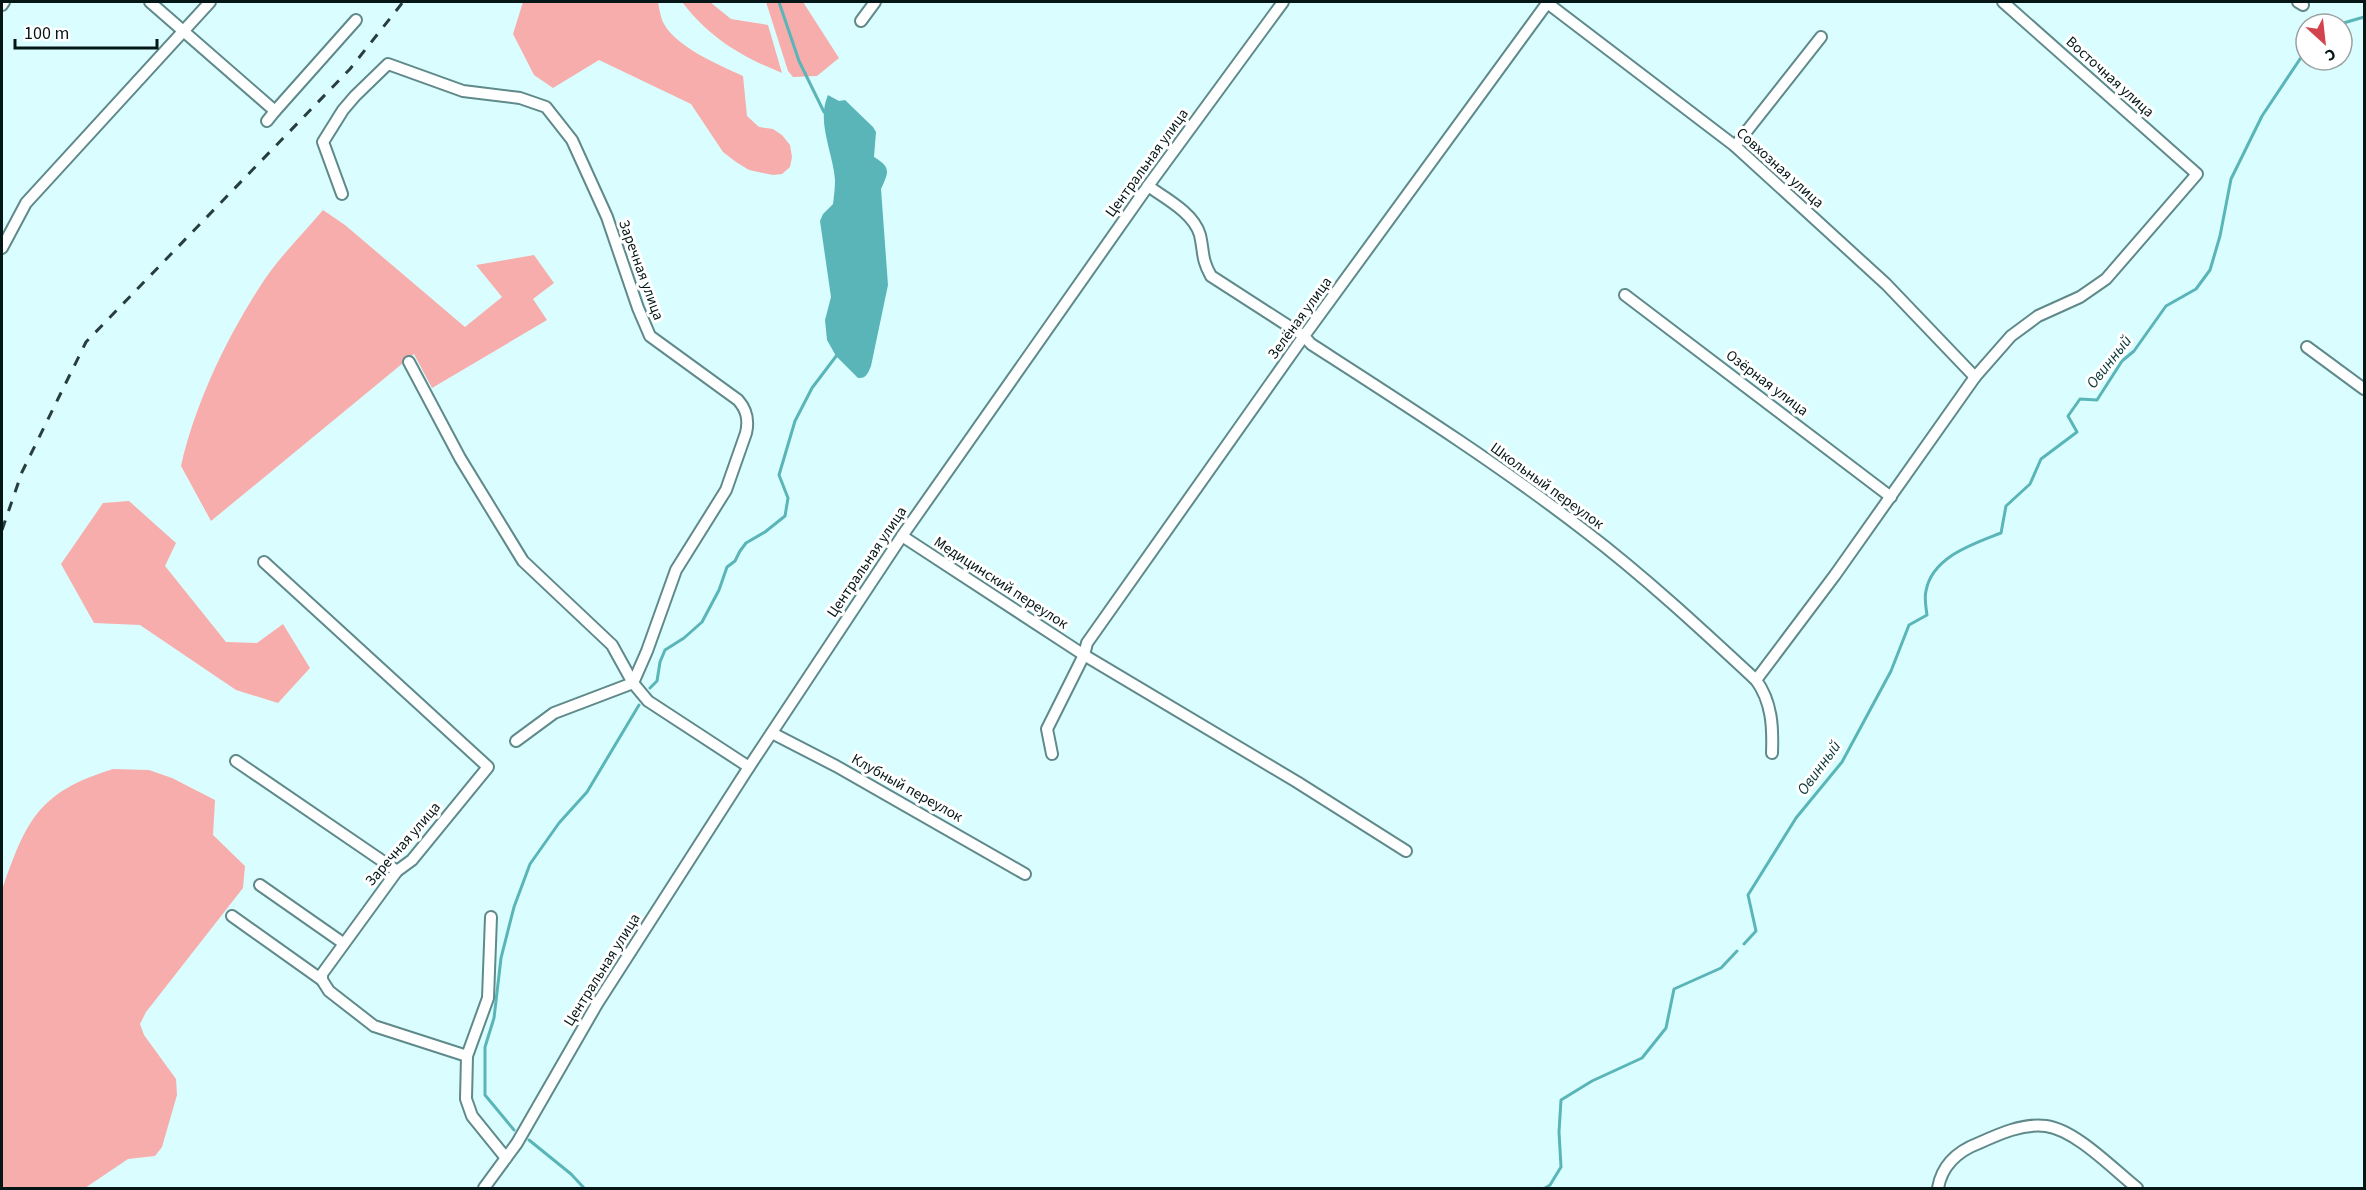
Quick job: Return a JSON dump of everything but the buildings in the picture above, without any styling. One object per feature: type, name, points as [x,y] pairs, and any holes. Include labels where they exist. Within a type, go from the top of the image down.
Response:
[{"type":"street","points":[[150,2],[275,111]]},
{"type":"street","points":[[2,248],[26,203],[210,2]]},
{"type":"street","points":[[861,21],[875,2]]},
{"type":"street","name":"Центральная улица","points":[[484,1188],[517,1143],[597,1004],[749,767],[902,536],[1148,186],[1283,2]]},
{"type":"street","name":"Совхозная улица","points":[[1547,2],[1735,146],[1886,284],[1975,377]]},
{"type":"street","name":"Зелёная улица","points":[[1052,754],[1047,729],[1084,655],[1087,643],[1304,336],[1547,2]]},
{"type":"street","name":"Восточная улица","points":[[1975,377],[2011,336],[2021,328],[2038,316],[2080,297],[2106,279],[2198,174],[2003,2]]},
{"type":"street","points":[[267,122],[356,20]]},
{"type":"street","points":[[1735,146],[1821,37]]},
{"type":"street","name":"Заречная улица","points":[[342,194],[323,142],[343,110],[388,64],[463,91],[520,98],[546,108],[572,140],[607,218],[650,336],[743,406],[748,426],[726,490],[681,560],[633,683]]},
{"type":"street","name":"Школьный переулок","points":[[1148,186],[1190,218],[1200,233],[1203,262],[1211,276],[1304,336],[1311,344],[1522,484],[1585,531],[1671,601],[1756,680]]},
{"type":"street","name":"Озёрная улица","points":[[1625,295],[1891,497]]},
{"type":"street","points":[[2307,347],[2364,389]]},
{"type":"street","points":[[409,362],[460,458],[523,561],[612,645],[633,683],[648,701],[749,767]]},
{"type":"street","points":[[1772,753],[1771,715],[1765,696],[1756,680],[1891,497],[1975,377]]},
{"type":"street","name":"Медицинский переулок","points":[[902,536],[1084,655],[1297,782],[1406,852]]},
{"type":"street","name":"Заречная улица","points":[[264,562],[488,767],[412,860],[397,871],[323,970],[322,980]]},
{"type":"street","points":[[516,741],[554,713],[633,683]]},
{"type":"street","name":"Клубный переулок","points":[[772,733],[836,766],[1025,874]]},
{"type":"street","points":[[236,761],[397,871]]},
{"type":"street","points":[[260,885],[343,943]]},
{"type":"street","points":[[232,916],[322,980],[329,991],[375,1026],[467,1056]]},
{"type":"street","points":[[491,917],[488,998],[467,1056],[468,1107],[479,1126],[506,1158]]},
{"type":"street","points":[[1938,1188],[1947,1167],[1960,1151],[1999,1134],[2034,1126],[2047,1126],[2077,1140],[2137,1188]]},
{"type":"shaded area","points":[[523,2],[658,2],[662,20],[676,38],[698,54],[743,76],[747,116],[759,127],[773,129],[782,135],[790,145],[792,157],[790,167],[782,174],[773,175],[749,170],[723,152],[691,104],[599,60],[553,88],[534,75],[513,34]]},
{"type":"shaded area","points":[[682,2],[710,2],[731,19],[768,25],[782,73],[727,45],[704,26]]},
{"type":"shaded area","points":[[766,2],[803,2],[839,58],[817,76],[793,77],[788,71]]},
{"type":"shaded area","points":[[323,210],[345,225],[465,327],[502,297],[476,265],[534,255],[554,283],[533,299],[547,320],[432,388],[414,354],[211,521],[181,466],[194,419],[213,372],[248,306],[275,265]]},
{"type":"shaded area","points":[[129,501],[176,543],[165,566],[226,642],[257,643],[283,624],[310,668],[278,703],[236,690],[140,625],[94,623],[61,564],[103,503]]},
{"type":"shaded area","points":[[113,769],[149,770],[172,778],[215,800],[213,835],[245,866],[243,888],[146,1012],[140,1024],[144,1035],[176,1079],[177,1095],[162,1147],[155,1156],[128,1159],[85,1188],[2,1188],[2,890],[19,845],[38,812],[67,788]]},
{"type":"water","points":[[828,95],[839,101],[845,100],[873,127],[876,132],[874,157],[887,170],[881,189],[888,285],[871,366],[863,378],[858,378],[836,356],[827,340],[825,320],[831,297],[820,221],[823,214],[833,204],[835,186],[834,169],[824,126]]},
{"type":"waterway","points":[[779,2],[799,61],[824,112]]},
{"type":"waterway","name":"Овинный","points":[[2354,20],[2364,17]]},
{"type":"waterway","name":"Овинный","points":[[1744,944],[1756,931],[1748,895],[1796,818],[1842,762],[1891,671],[1909,625],[1927,615],[1926,591],[1936,569],[1955,553],[2001,533],[2006,506],[2030,484],[2041,459],[2077,432],[2068,416],[2080,399],[2097,400],[2122,361],[2134,351],[2166,306],[2196,289],[2210,270],[2220,236],[2231,179],[2262,116],[2294,68]]},
{"type":"waterway","points":[[650,688],[657,681],[660,662],[665,650],[684,638],[702,622],[719,590],[727,567],[735,561],[746,543],[785,516],[788,498],[779,475],[795,421],[812,388],[837,355]]},
{"type":"waterway","points":[[514,1130],[485,1095],[485,1047],[494,1018],[501,958],[514,907],[530,864],[559,823],[587,792],[639,705]]},
{"type":"waterway","name":"Овинный","points":[[1545,1188],[1550,1185],[1561,1167],[1559,1132],[1561,1100],[1592,1081],[1642,1058],[1666,1028],[1674,989],[1721,968],[1737,951]]},
{"type":"waterway","points":[[529,1140],[571,1174],[584,1188]]},
{"type":"railway","points":[[2,530],[22,472],[86,342],[350,69],[403,2]]}]
